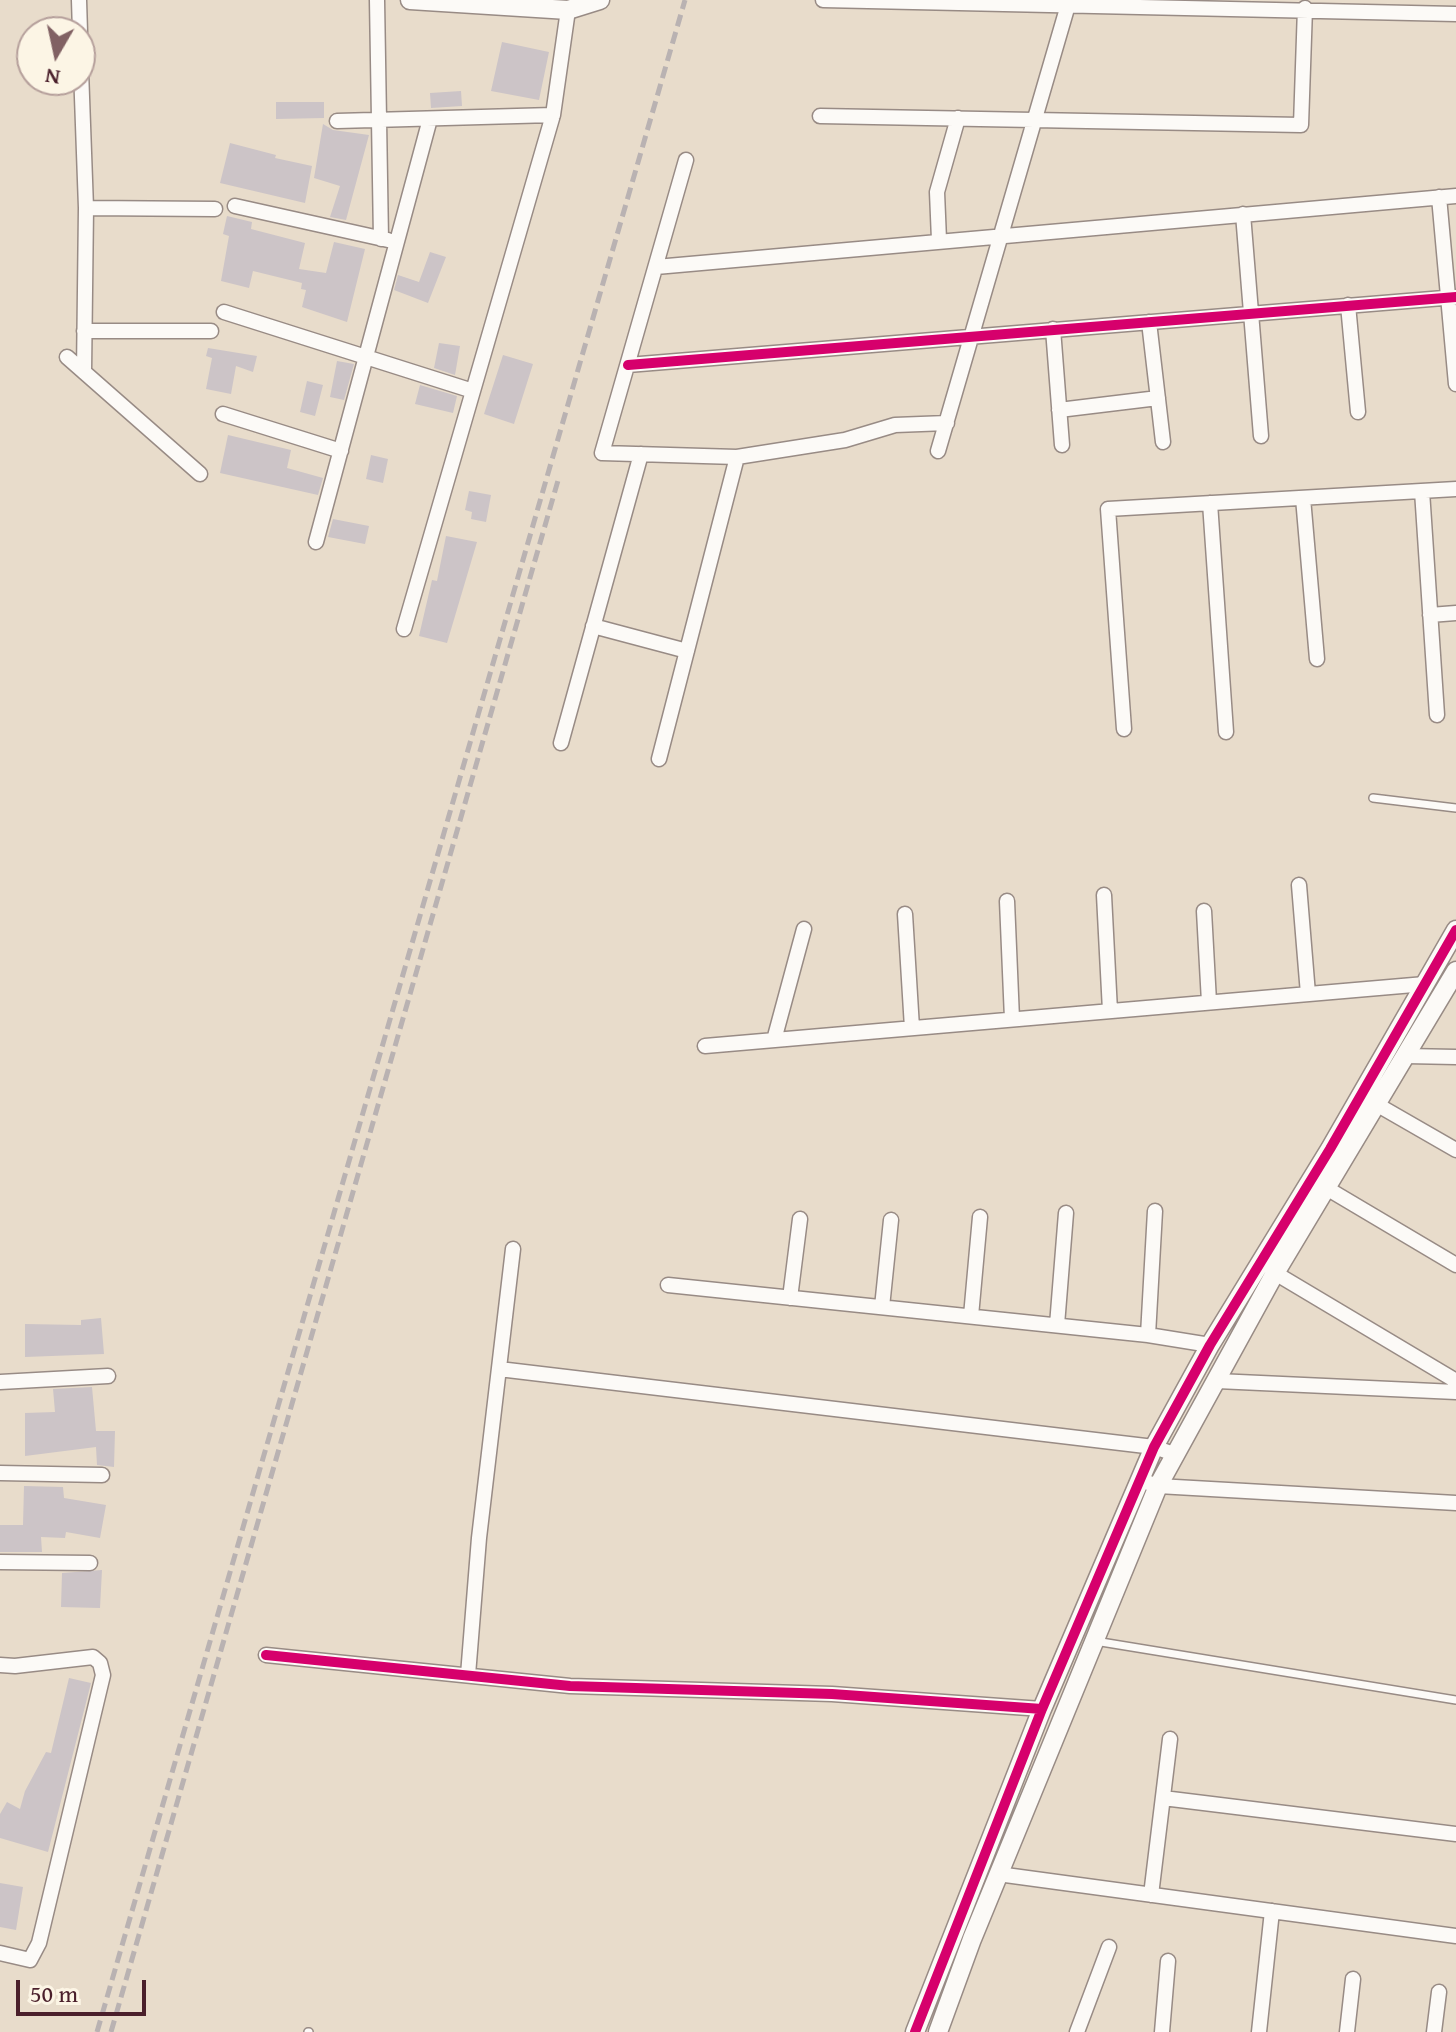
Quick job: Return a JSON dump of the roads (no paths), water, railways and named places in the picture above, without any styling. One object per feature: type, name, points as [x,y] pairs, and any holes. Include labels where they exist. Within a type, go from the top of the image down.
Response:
[{"type":"street","points":[[377,0],[380,120],[389,240]]},
{"type":"street","points":[[410,0],[568,10],[600,0]]},
{"type":"street","points":[[823,0],[1305,8],[1456,14]]},
{"type":"street","points":[[938,451],[1068,5]]},
{"type":"street","points":[[820,116],[1301,125],[1305,8]]},
{"type":"street","points":[[404,629],[553,115],[568,10]]},
{"type":"street","points":[[82,96],[86,208],[84,372]]},
{"type":"street","points":[[337,121],[553,115]]},
{"type":"street","points":[[939,240],[937,192],[958,118]]},
{"type":"street","points":[[316,542],[366,357],[389,240],[430,119]]},
{"type":"street","points":[[686,160],[602,453],[737,457],[845,440],[895,425],[947,423]]},
{"type":"street","points":[[656,267],[1456,196]]},
{"type":"street","points":[[1439,197],[1452,297],[1456,384]]},
{"type":"street","points":[[235,206],[389,240]]},
{"type":"street","points":[[86,208],[215,209]]},
{"type":"street","points":[[1243,214],[1261,436]]},
{"type":"street","points":[[628,365],[1452,297]]},
{"type":"street","points":[[1348,305],[1358,412]]},
{"type":"street","points":[[224,312],[473,391]]},
{"type":"street","points":[[1149,322],[1163,442]]},
{"type":"street","points":[[1053,329],[1062,445]]},
{"type":"street","points":[[84,331],[211,331]]},
{"type":"street","points":[[67,357],[200,474]]},
{"type":"street","points":[[1059,410],[1158,398]]},
{"type":"street","points":[[223,414],[341,451]]},
{"type":"street","points":[[561,743],[641,454]]},
{"type":"street","points":[[659,759],[737,457]]},
{"type":"street","points":[[1124,729],[1108,509],[1456,489]]},
{"type":"street","points":[[1422,491],[1437,715]]},
{"type":"street","points":[[1303,498],[1317,659]]},
{"type":"street","points":[[1210,503],[1226,732]]},
{"type":"street","points":[[1430,615],[1456,613]]},
{"type":"street","points":[[593,626],[687,651]]},
{"type":"street","points":[[1299,885],[1308,994]]},
{"type":"street","points":[[1104,895],[1110,1011]]},
{"type":"street","points":[[1007,901],[1012,1019]]},
{"type":"street","points":[[1204,911],[1209,1002]]},
{"type":"street","points":[[905,914],[912,1028]]},
{"type":"street","points":[[774,1040],[804,929]]},
{"type":"street","points":[[938,2032],[998,1874],[1093,1641],[1149,1483],[1154,1447],[1210,1345],[1456,930]]},
{"type":"street","points":[[915,2032],[1042,1709],[1149,1483],[1174,1454],[1275,1273],[1456,971]]},
{"type":"street","points":[[705,1046],[1425,984]]},
{"type":"street","points":[[1406,1056],[1456,1057]]},
{"type":"street","points":[[1376,1104],[1456,1150]]},
{"type":"street","points":[[1328,1189],[1456,1265]]},
{"type":"street","points":[[1148,1335],[1155,1211]]},
{"type":"street","points":[[1057,1325],[1066,1213]]},
{"type":"street","points":[[971,1316],[980,1217]]},
{"type":"street","points":[[790,1298],[800,1219]]},
{"type":"street","points":[[882,1307],[891,1220]]},
{"type":"street","points":[[468,1675],[476,1563],[513,1249]]},
{"type":"street","points":[[1275,1273],[1456,1381]]},
{"type":"street","points":[[668,1285],[1148,1335],[1210,1345]]},
{"type":"street","points":[[499,1369],[1154,1447],[1174,1454]]},
{"type":"street","points":[[0,1382],[108,1376]]},
{"type":"street","points":[[1217,1381],[1456,1392]]},
{"type":"street","points":[[0,1473],[102,1475]]},
{"type":"street","points":[[1149,1483],[1456,1503]]},
{"type":"street","points":[[0,1562],[90,1563]]},
{"type":"street","points":[[266,1655],[570,1686],[832,1694],[1042,1709]]},
{"type":"street","points":[[0,1665],[93,1657],[100,1663],[103,1675],[39,1943],[30,1960],[0,1953]]},
{"type":"street","points":[[1151,1895],[1170,1739]]},
{"type":"street","points":[[1163,1798],[1456,1834]]},
{"type":"street","points":[[998,1874],[1456,1936]]},
{"type":"street","points":[[1259,2032],[1272,1911]]},
{"type":"street","points":[[1077,2032],[1109,1947]]},
{"type":"street","points":[[1162,2032],[1168,1961]]},
{"type":"street","points":[[1347,2032],[1353,1979]]},
{"type":"street","points":[[1434,2032],[1439,1992]]},
{"type":"lane","points":[[1373,798],[1456,808]]},
{"type":"lane","points":[[1093,1641],[1456,1700]]},
{"type":"railway","points":[[97,2032],[685,0]]},
{"type":"railway","points":[[111,2032],[559,477]]}]
